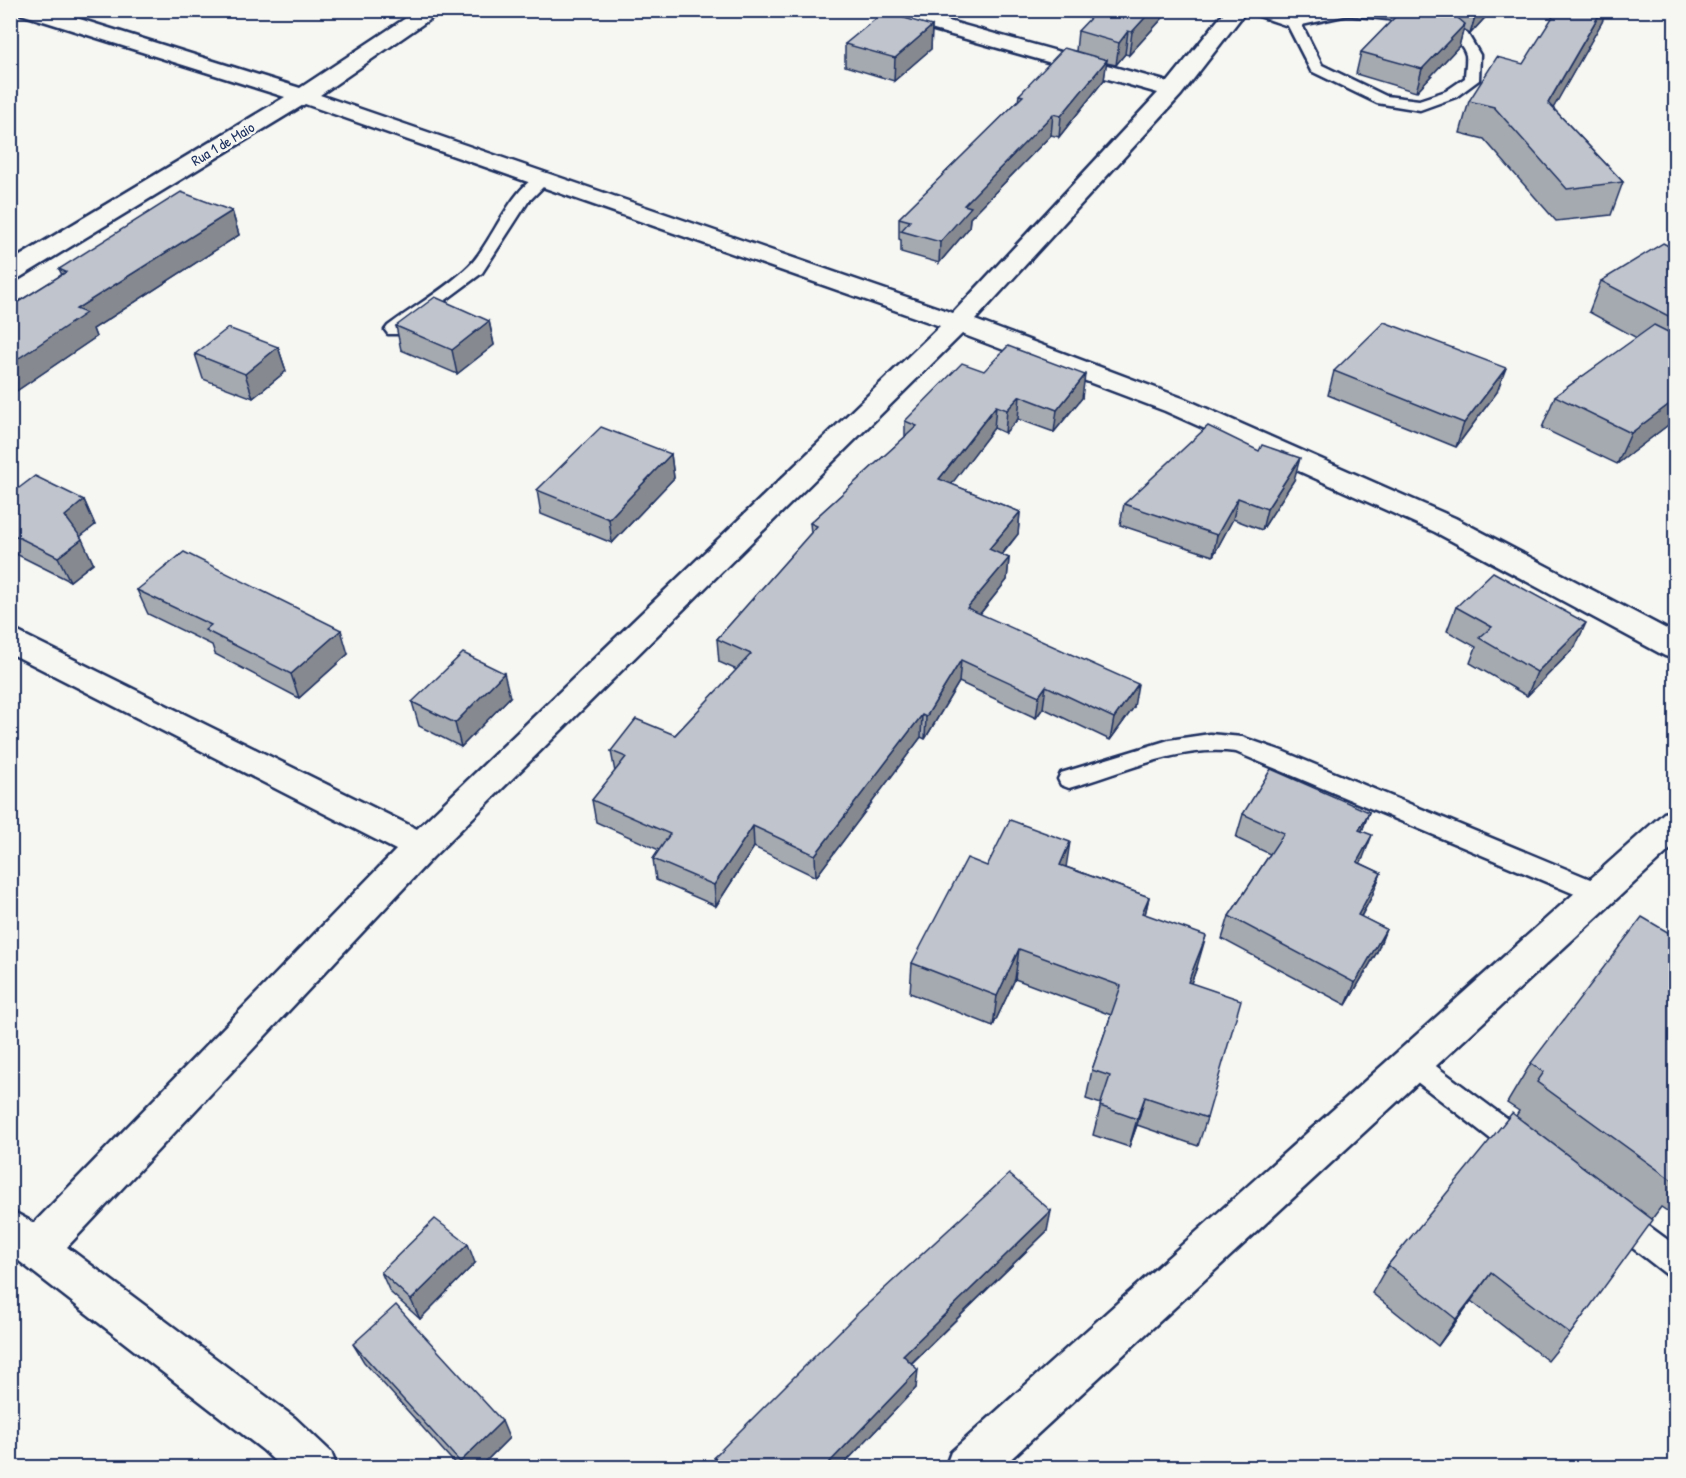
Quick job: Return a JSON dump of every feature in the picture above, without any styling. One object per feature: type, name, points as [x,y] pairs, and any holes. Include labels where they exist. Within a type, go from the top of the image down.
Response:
[{"type":"street","points":[[28,10],[303,96],[958,323],[1175,405],[1445,525],[1676,648]]},
{"type":"street","name":"Rua 1 de Maio","points":[[10,273],[303,96],[433,10]]},
{"type":"street","points":[[884,10],[1173,90]]},
{"type":"street","points":[[315,1467],[279,1434],[24,1238],[958,323],[1173,90],[1237,10]]},
{"type":"street","points":[[10,639],[422,847]]},
{"type":"street","points":[[967,1467],[1676,823]]},
{"type":"lane","points":[[1248,10],[1294,23],[1348,11],[1424,20],[1462,36],[1473,55],[1472,80],[1451,94],[1420,105],[1382,100],[1316,69],[1294,23]]},
{"type":"lane","points":[[394,330],[476,270],[522,199],[543,179]]},
{"type":"lane","points":[[1070,779],[1104,771],[1169,747],[1198,742],[1232,743],[1274,757],[1598,893]]},
{"type":"lane","points":[[1412,1063],[1544,1163]]},
{"type":"lane","points":[[1600,1206],[1676,1264]]},
{"type":"building","points":[[1098,10],[1152,10],[1132,32],[1128,31],[1119,43],[1078,31]]},
{"type":"building","points":[[1402,10],[1444,10],[1465,24],[1422,69],[1361,52]]},
{"type":"building","points":[[1557,10],[1602,10],[1548,103],[1623,182],[1567,189],[1494,107],[1469,101],[1497,57],[1523,64]]},
{"type":"building","points":[[884,12],[932,26],[895,58],[845,44]]},
{"type":"building","points":[[1064,48],[1107,60],[1061,116],[1053,114],[964,205],[971,207],[940,242],[901,231],[910,221],[899,218],[1023,96],[1019,95]]},
{"type":"building","points":[[181,192],[232,211],[76,309],[86,313],[10,364],[10,307],[66,272],[59,269]]},
{"type":"building","points":[[1663,243],[1676,250],[1676,320],[1601,281]]},
{"type":"building","points":[[435,297],[489,321],[452,350],[396,326]]},
{"type":"building","points":[[1384,322],[1506,368],[1464,423],[1334,371]]},
{"type":"building","points":[[1654,325],[1676,336],[1676,399],[1631,433],[1555,396]]},
{"type":"building","points":[[228,328],[278,347],[245,374],[195,354]]},
{"type":"building","points":[[1008,346],[1085,375],[1057,410],[1020,396],[1007,410],[996,406],[939,479],[1020,512],[989,549],[1009,558],[967,608],[1138,684],[1114,718],[1046,686],[1039,696],[961,660],[926,717],[922,715],[815,855],[753,826],[714,885],[653,859],[670,834],[592,800],[626,757],[611,751],[636,719],[675,735],[751,654],[717,639],[817,526],[810,523],[917,426],[905,421],[962,363],[984,371]]},
{"type":"building","points":[[1208,426],[1259,451],[1262,445],[1300,458],[1267,509],[1238,498],[1217,535],[1124,504]]},
{"type":"building","points":[[601,427],[671,454],[609,519],[537,490]]},
{"type":"building","points":[[35,476],[84,500],[65,516],[82,539],[58,557],[10,533],[10,484],[19,488]]},
{"type":"building","points":[[184,552],[341,630],[291,674],[205,630],[211,625],[137,590]]},
{"type":"building","points":[[1493,572],[1586,623],[1537,672],[1479,638],[1492,627],[1456,607]]},
{"type":"building","points":[[463,653],[504,673],[455,723],[412,702]]},
{"type":"building","points":[[1271,769],[1369,812],[1359,830],[1372,835],[1357,862],[1381,873],[1358,915],[1386,929],[1355,983],[1229,916],[1284,833],[1243,814]]},
{"type":"building","points":[[1010,820],[1070,842],[1060,865],[1149,897],[1142,913],[1206,936],[1188,982],[1241,1000],[1207,1118],[1145,1097],[1137,1119],[1100,1106],[1110,1076],[1092,1070],[1121,986],[1019,949],[997,996],[912,963],[967,858],[987,866]]},
{"type":"building","points":[[1642,917],[1676,937],[1676,1183],[1537,1082],[1544,1072],[1531,1063]]},
{"type":"building","points":[[1512,1113],[1653,1220],[1570,1334],[1491,1273],[1456,1319],[1388,1265]]},
{"type":"building","points":[[1009,1174],[1051,1211],[903,1355],[918,1370],[825,1467],[724,1467],[714,1457],[858,1313]]},
{"type":"building","points":[[435,1219],[468,1244],[411,1300],[381,1272]]},
{"type":"building","points":[[396,1305],[502,1421],[460,1462],[353,1344]]}]
